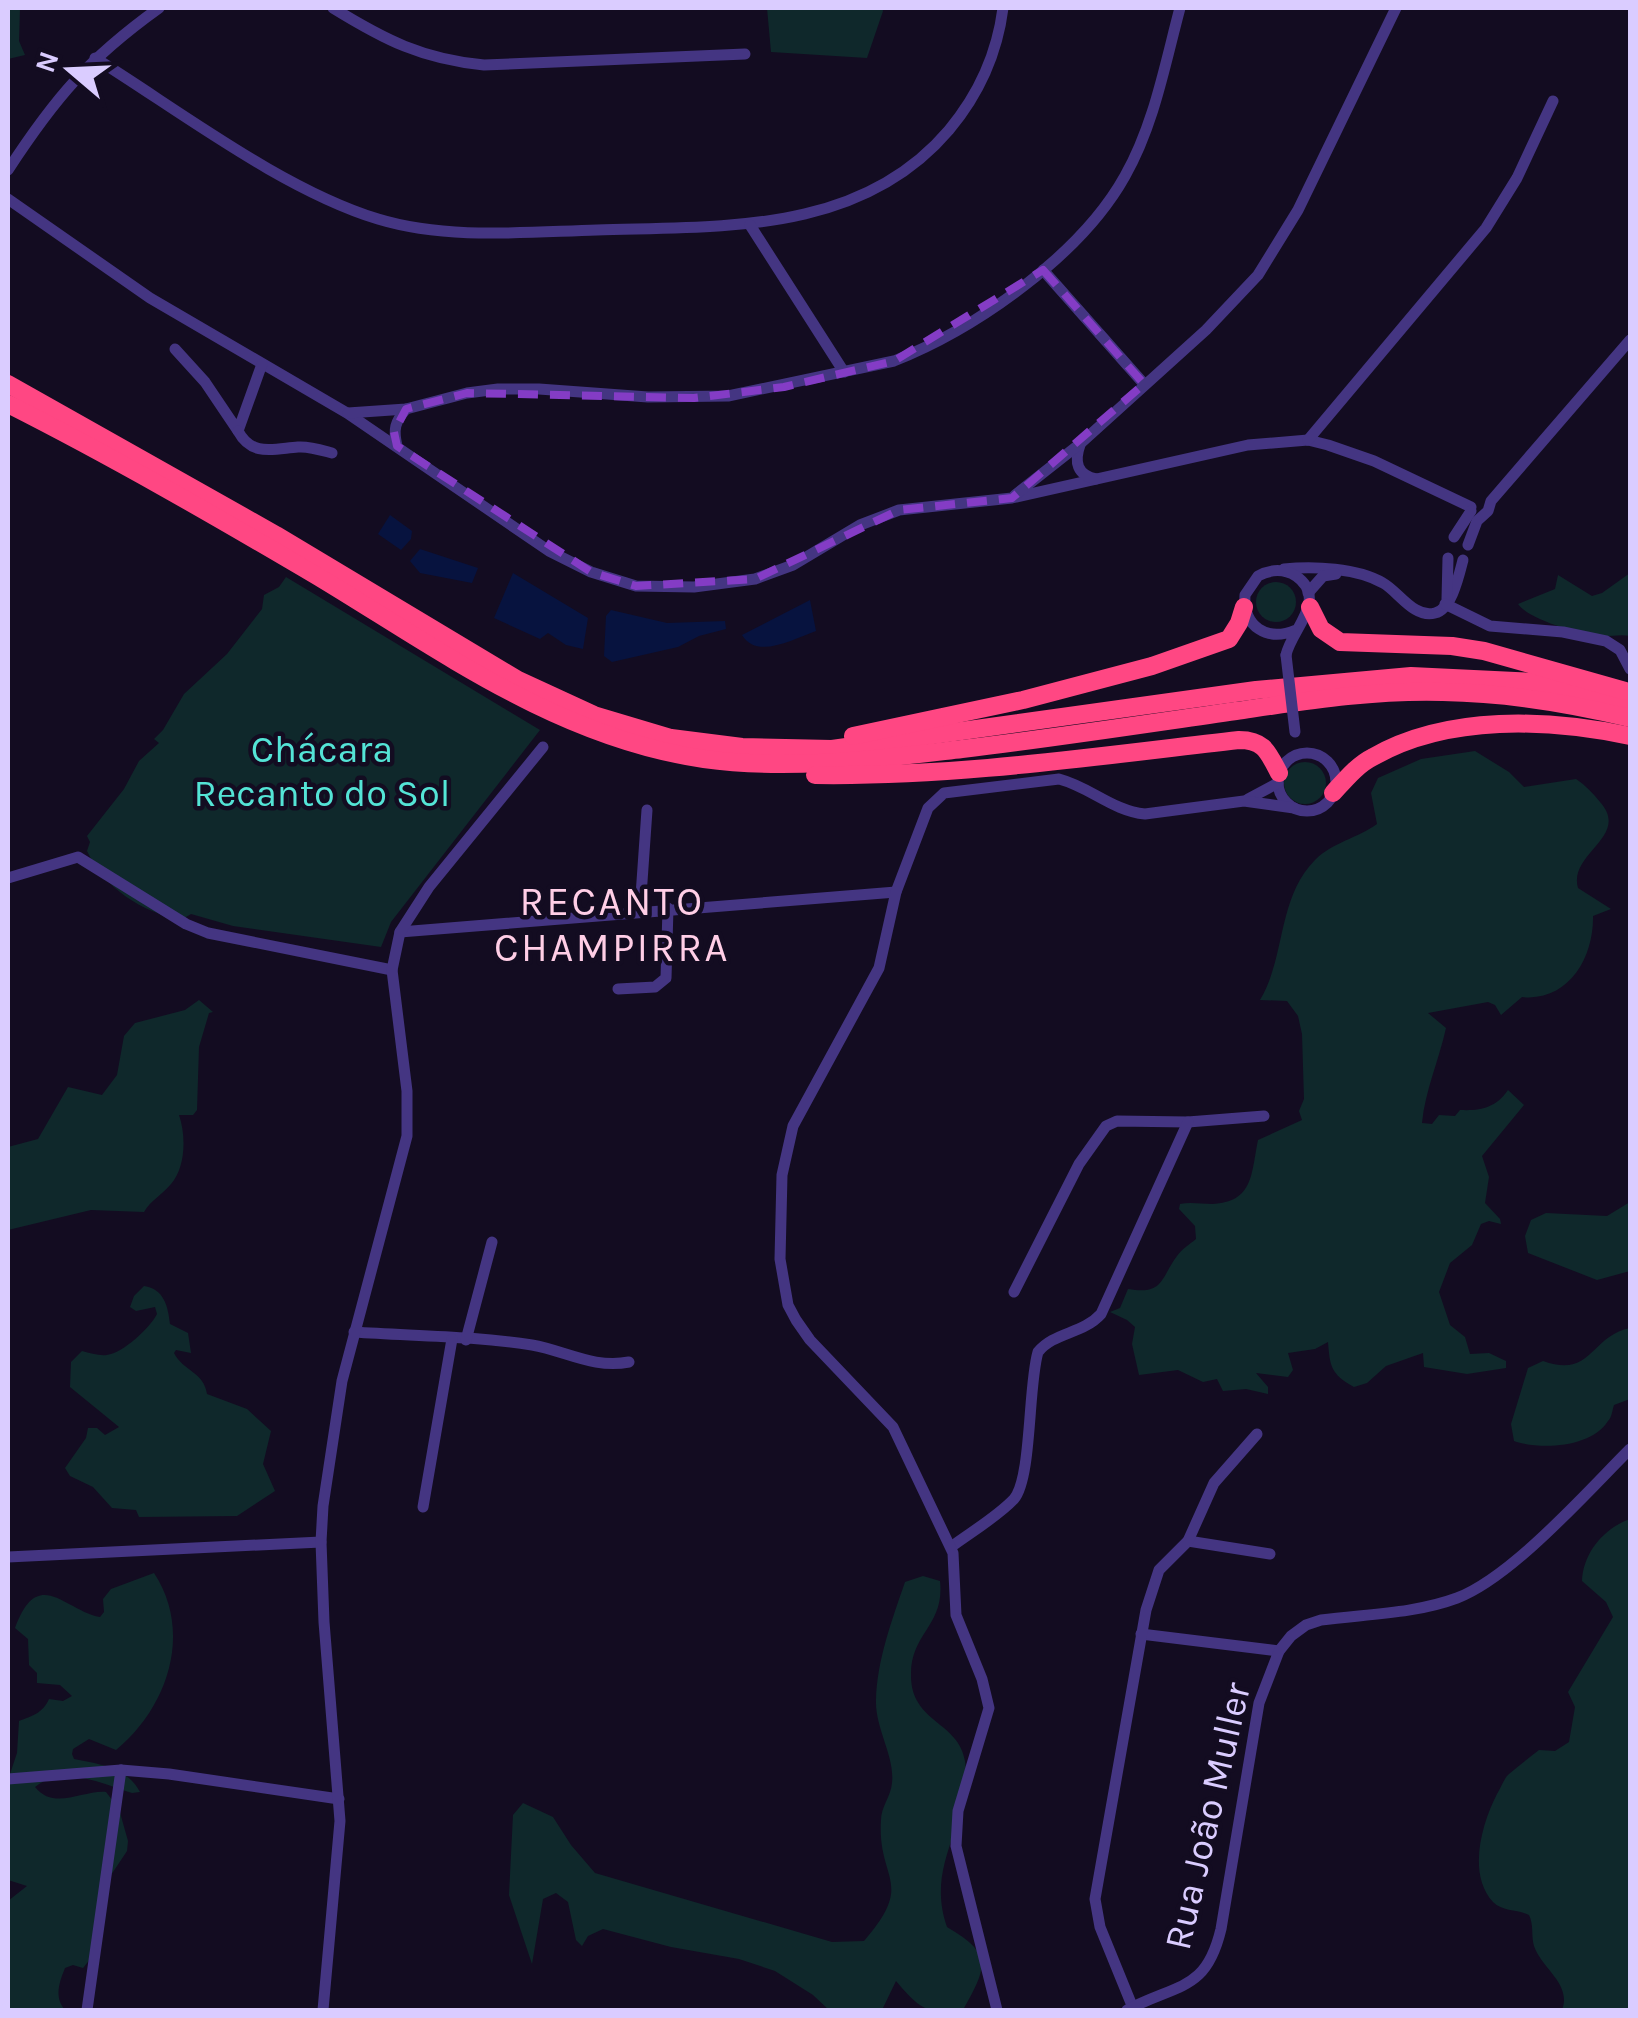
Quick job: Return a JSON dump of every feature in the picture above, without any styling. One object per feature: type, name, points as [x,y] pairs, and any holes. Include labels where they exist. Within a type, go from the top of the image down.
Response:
[{"type":"highway","points":[[8,384],[160,468],[434,632],[553,698],[630,727],[744,755],[772,771],[812,775],[934,774],[1253,740],[1262,744],[1281,772]]},
{"type":"highway","points":[[8,404],[97,449],[484,679],[546,712],[655,750],[830,763],[1335,697],[1403,693],[1536,698],[1630,718]]},
{"type":"highway","points":[[1309,600],[1321,629],[1340,642],[1484,651],[1630,692]]},
{"type":"highway","points":[[744,755],[906,726],[1152,666],[1229,638],[1244,607]]},
{"type":"highway","points":[[744,755],[832,749],[1256,690],[1410,676],[1534,682],[1630,704]]},
{"type":"highway","points":[[1333,794],[1371,757],[1436,733],[1550,724],[1630,736]]},
{"type":"street","points":[[8,170],[62,91],[158,8]]},
{"type":"street","points":[[333,8],[405,49],[452,62],[484,65],[745,54]]},
{"type":"street","points":[[96,58],[318,195],[408,227],[440,232],[542,232],[750,224],[820,212],[886,183],[915,163],[951,127],[980,87],[993,57],[1003,8]]},
{"type":"street","points":[[347,413],[406,409],[498,389],[728,396],[894,361],[918,351],[980,315],[1043,270],[1103,209],[1141,144],[1180,8]]},
{"type":"street","points":[[1012,498],[1080,443],[1236,301],[1274,252],[1337,134],[1396,8]]},
{"type":"street","points":[[1308,440],[1486,228],[1517,178],[1552,100]]},
{"type":"street","points":[[8,199],[150,298],[398,446],[549,552],[591,572],[636,586],[694,587],[754,579],[793,565],[860,526],[900,510],[1012,498],[1248,445],[1308,440],[1374,461],[1473,513]]},
{"type":"street","points":[[750,224],[844,372]]},
{"type":"street","points":[[1043,270],[1144,384]]},
{"type":"street","points":[[1454,537],[1482,500],[1490,501],[1630,340]]},
{"type":"street","points":[[176,349],[205,382],[244,442],[261,451],[300,447],[332,453]]},
{"type":"street","points":[[238,430],[262,364]]},
{"type":"street","points":[[398,446],[396,420],[406,409]]},
{"type":"street","points":[[1080,443],[1076,458],[1079,469],[1087,477],[1100,480]]},
{"type":"street","points":[[1468,545],[1473,513]]},
{"type":"street","points":[[1446,601],[1448,558]]},
{"type":"street","points":[[1294,808],[1286,802],[1281,772],[1295,734],[1286,654],[1323,576],[1345,573],[1371,577],[1427,614],[1435,613],[1446,601],[1456,585],[1463,560]]},
{"type":"street","points":[[1296,630],[1270,635],[1248,620],[1244,607],[1250,584],[1268,571],[1335,568],[1345,573]]},
{"type":"street","points":[[1280,570],[1302,582],[1309,600]]},
{"type":"street","points":[[1446,601],[1490,626],[1606,640],[1620,650],[1630,669]]},
{"type":"street","points":[[1270,635],[1286,654]]},
{"type":"street","points":[[998,2010],[956,1846],[958,1812],[989,1708],[982,1679],[956,1614],[951,1546],[893,1427],[810,1340],[788,1304],[780,1260],[786,1149],[804,1104],[850,1027],[879,968],[896,892],[928,808],[944,793],[1059,779],[1073,782],[1129,813],[1244,801],[1317,809],[1333,794],[1333,770],[1295,734]]},
{"type":"street","points":[[322,2010],[339,1847],[339,1799],[321,1542],[333,1434],[354,1332],[407,1136],[407,1091],[392,970],[400,932],[430,887],[543,747]]},
{"type":"street","points":[[1244,801],[1306,753],[1316,755]]},
{"type":"street","points":[[640,910],[647,810]]},
{"type":"street","points":[[8,878],[78,857],[186,924],[208,933],[392,970]]},
{"type":"street","points":[[400,932],[896,892]]},
{"type":"street","points":[[618,989],[655,987],[666,978],[668,908]]},
{"type":"street","points":[[1014,1292],[1079,1164],[1100,1132],[1118,1121],[1188,1122],[1264,1116]]},
{"type":"street","points":[[951,1546],[1018,1493],[1026,1473],[1038,1352],[1051,1340],[1085,1329],[1101,1314],[1188,1122]]},
{"type":"street","points":[[466,1340],[492,1242]]},
{"type":"street","points":[[354,1332],[533,1345],[605,1365],[629,1362]]},
{"type":"street","points":[[423,1507],[452,1340]]},
{"type":"street","points":[[1130,2009],[1100,1927],[1096,1899],[1141,1634],[1159,1570],[1188,1541],[1214,1483],[1258,1434]]},
{"type":"street","name":"Rua João Muller","points":[[1130,2009],[1188,1983],[1210,1964],[1221,1928],[1259,1702],[1291,1636],[1306,1625],[1438,1604],[1482,1586],[1508,1567],[1630,1449]]},
{"type":"street","points":[[1188,1541],[1270,1554]]},
{"type":"street","points":[[8,1558],[321,1542]]},
{"type":"street","points":[[1141,1634],[1280,1652]]},
{"type":"street","points":[[10,1782],[121,1770],[339,1799]]},
{"type":"street","points":[[87,2010],[121,1770]]},
{"type":"highlighted area","points":[[1043,270],[1144,384],[1012,498],[899,510],[755,579],[636,586],[591,572],[397,446],[394,432],[406,409],[467,393],[694,398],[784,387],[894,361]]},
{"type":"green space","points":[[8,8],[20,8],[19,41],[25,55],[8,59]]},
{"type":"green space","points":[[767,8],[883,11],[867,58],[771,52]]},
{"type":"green space","points":[[1630,573],[1630,636],[1598,636],[1567,629],[1532,615],[1518,604],[1555,589],[1558,575],[1592,596]]},
{"type":"green space","name":"Chácara Recanto do Sol","points":[[286,577],[540,730],[391,922],[381,947],[233,926],[191,914],[181,920],[166,916],[114,887],[87,851],[87,836],[124,789],[139,761],[159,743],[154,739],[184,694],[227,654],[262,609],[264,595],[279,587]]},
{"type":"green space","points":[[1276,582],[1290,588],[1296,602],[1290,616],[1276,622],[1262,616],[1256,602],[1262,588]]},
{"type":"green space","points":[[1475,751],[1509,772],[1524,787],[1576,779],[1608,814],[1604,835],[1577,876],[1578,888],[1611,909],[1593,916],[1589,947],[1575,974],[1553,992],[1522,997],[1501,1015],[1488,1002],[1428,1013],[1446,1028],[1422,1123],[1432,1124],[1439,1115],[1455,1116],[1460,1110],[1487,1107],[1508,1090],[1524,1105],[1482,1156],[1489,1177],[1485,1203],[1501,1224],[1481,1224],[1472,1245],[1450,1263],[1439,1292],[1450,1325],[1465,1337],[1470,1354],[1489,1353],[1506,1361],[1506,1368],[1467,1374],[1424,1367],[1423,1353],[1386,1366],[1367,1383],[1354,1387],[1333,1368],[1328,1342],[1315,1349],[1288,1353],[1293,1370],[1288,1377],[1256,1373],[1268,1387],[1268,1394],[1246,1389],[1223,1391],[1217,1379],[1203,1382],[1178,1370],[1139,1375],[1132,1344],[1135,1327],[1110,1312],[1120,1308],[1128,1289],[1148,1290],[1160,1283],[1179,1253],[1196,1239],[1195,1226],[1179,1209],[1180,1204],[1212,1204],[1236,1198],[1248,1184],[1258,1140],[1302,1120],[1302,1034],[1298,1016],[1287,1001],[1260,1000],[1303,875],[1322,854],[1377,824],[1371,793],[1378,778],[1421,759]]},
{"type":"green space","points":[[1305,762],[1320,768],[1326,783],[1320,798],[1305,804],[1290,798],[1284,783],[1290,768]]},
{"type":"green space","points":[[199,1000],[213,1012],[209,1013],[199,1047],[197,1110],[193,1115],[179,1115],[183,1151],[180,1169],[171,1184],[144,1212],[91,1210],[8,1230],[8,1147],[38,1139],[68,1087],[102,1095],[117,1075],[124,1036],[135,1023],[185,1010]]},
{"type":"green space","points":[[1630,1202],[1630,1271],[1597,1280],[1528,1253],[1525,1236],[1531,1220],[1546,1213],[1607,1216]]},
{"type":"green space","points":[[144,1286],[160,1295],[170,1324],[188,1333],[191,1353],[174,1353],[198,1376],[207,1394],[247,1409],[271,1431],[263,1464],[275,1491],[237,1516],[139,1517],[136,1510],[112,1508],[93,1487],[70,1476],[65,1468],[86,1438],[88,1428],[97,1428],[105,1435],[119,1427],[70,1387],[71,1362],[82,1351],[113,1353],[142,1333],[157,1314],[155,1307],[136,1311],[130,1307]]},
{"type":"green space","points":[[1630,1328],[1630,1399],[1614,1405],[1600,1430],[1578,1442],[1551,1446],[1514,1441],[1511,1424],[1528,1368],[1543,1361],[1572,1365],[1606,1339]]},
{"type":"green space","points":[[1630,1519],[1630,2010],[1562,2010],[1563,1992],[1534,1946],[1529,1915],[1497,1905],[1485,1891],[1480,1848],[1491,1806],[1507,1776],[1539,1750],[1555,1751],[1569,1742],[1575,1707],[1568,1692],[1613,1617],[1606,1602],[1582,1581],[1583,1571],[1597,1543]]},
{"type":"green space","points":[[154,1573],[172,1620],[173,1644],[161,1691],[134,1732],[116,1750],[89,1739],[73,1749],[72,1754],[74,1759],[120,1772],[140,1792],[70,1776],[46,1780],[35,1787],[60,1799],[106,1792],[119,1809],[127,1851],[107,1881],[91,1958],[83,1968],[65,1968],[59,1995],[65,2010],[8,2010],[8,1901],[27,1886],[8,1880],[8,1780],[17,1753],[19,1721],[40,1711],[49,1699],[63,1701],[72,1696],[60,1685],[37,1683],[37,1673],[29,1665],[28,1639],[15,1628],[24,1609],[43,1595],[100,1617],[104,1612],[103,1599],[111,1589]]},
{"type":"green space","points":[[923,1576],[940,1581],[940,1596],[912,1660],[913,1690],[926,1713],[954,1737],[965,1761],[963,1804],[941,1882],[947,1927],[972,1944],[981,1961],[978,1980],[964,2008],[942,2012],[925,2008],[896,1981],[882,2010],[829,2010],[775,1971],[739,1959],[603,1929],[588,1936],[582,1946],[576,1940],[568,1902],[556,1893],[543,1899],[532,1964],[509,1895],[513,1815],[523,1803],[553,1817],[595,1873],[832,1942],[864,1941],[888,1905],[891,1892],[881,1820],[892,1773],[878,1721],[879,1670],[905,1582]]},
{"type":"shaded area","points":[[390,515],[412,531],[411,539],[401,550],[378,534]]},
{"type":"shaded area","points":[[420,549],[478,568],[472,583],[420,573],[410,561]]},
{"type":"shaded area","points":[[513,573],[588,618],[583,649],[566,645],[548,633],[540,639],[494,618]]},
{"type":"shaded area","points":[[810,600],[816,631],[766,647],[749,642],[742,635]]},
{"type":"shaded area","points":[[611,610],[667,623],[725,621],[726,629],[678,647],[612,662],[604,656],[606,616]]},
{"type":"district","name":"RECANTO CHAMPIRRA","points":[[612,924]]}]
